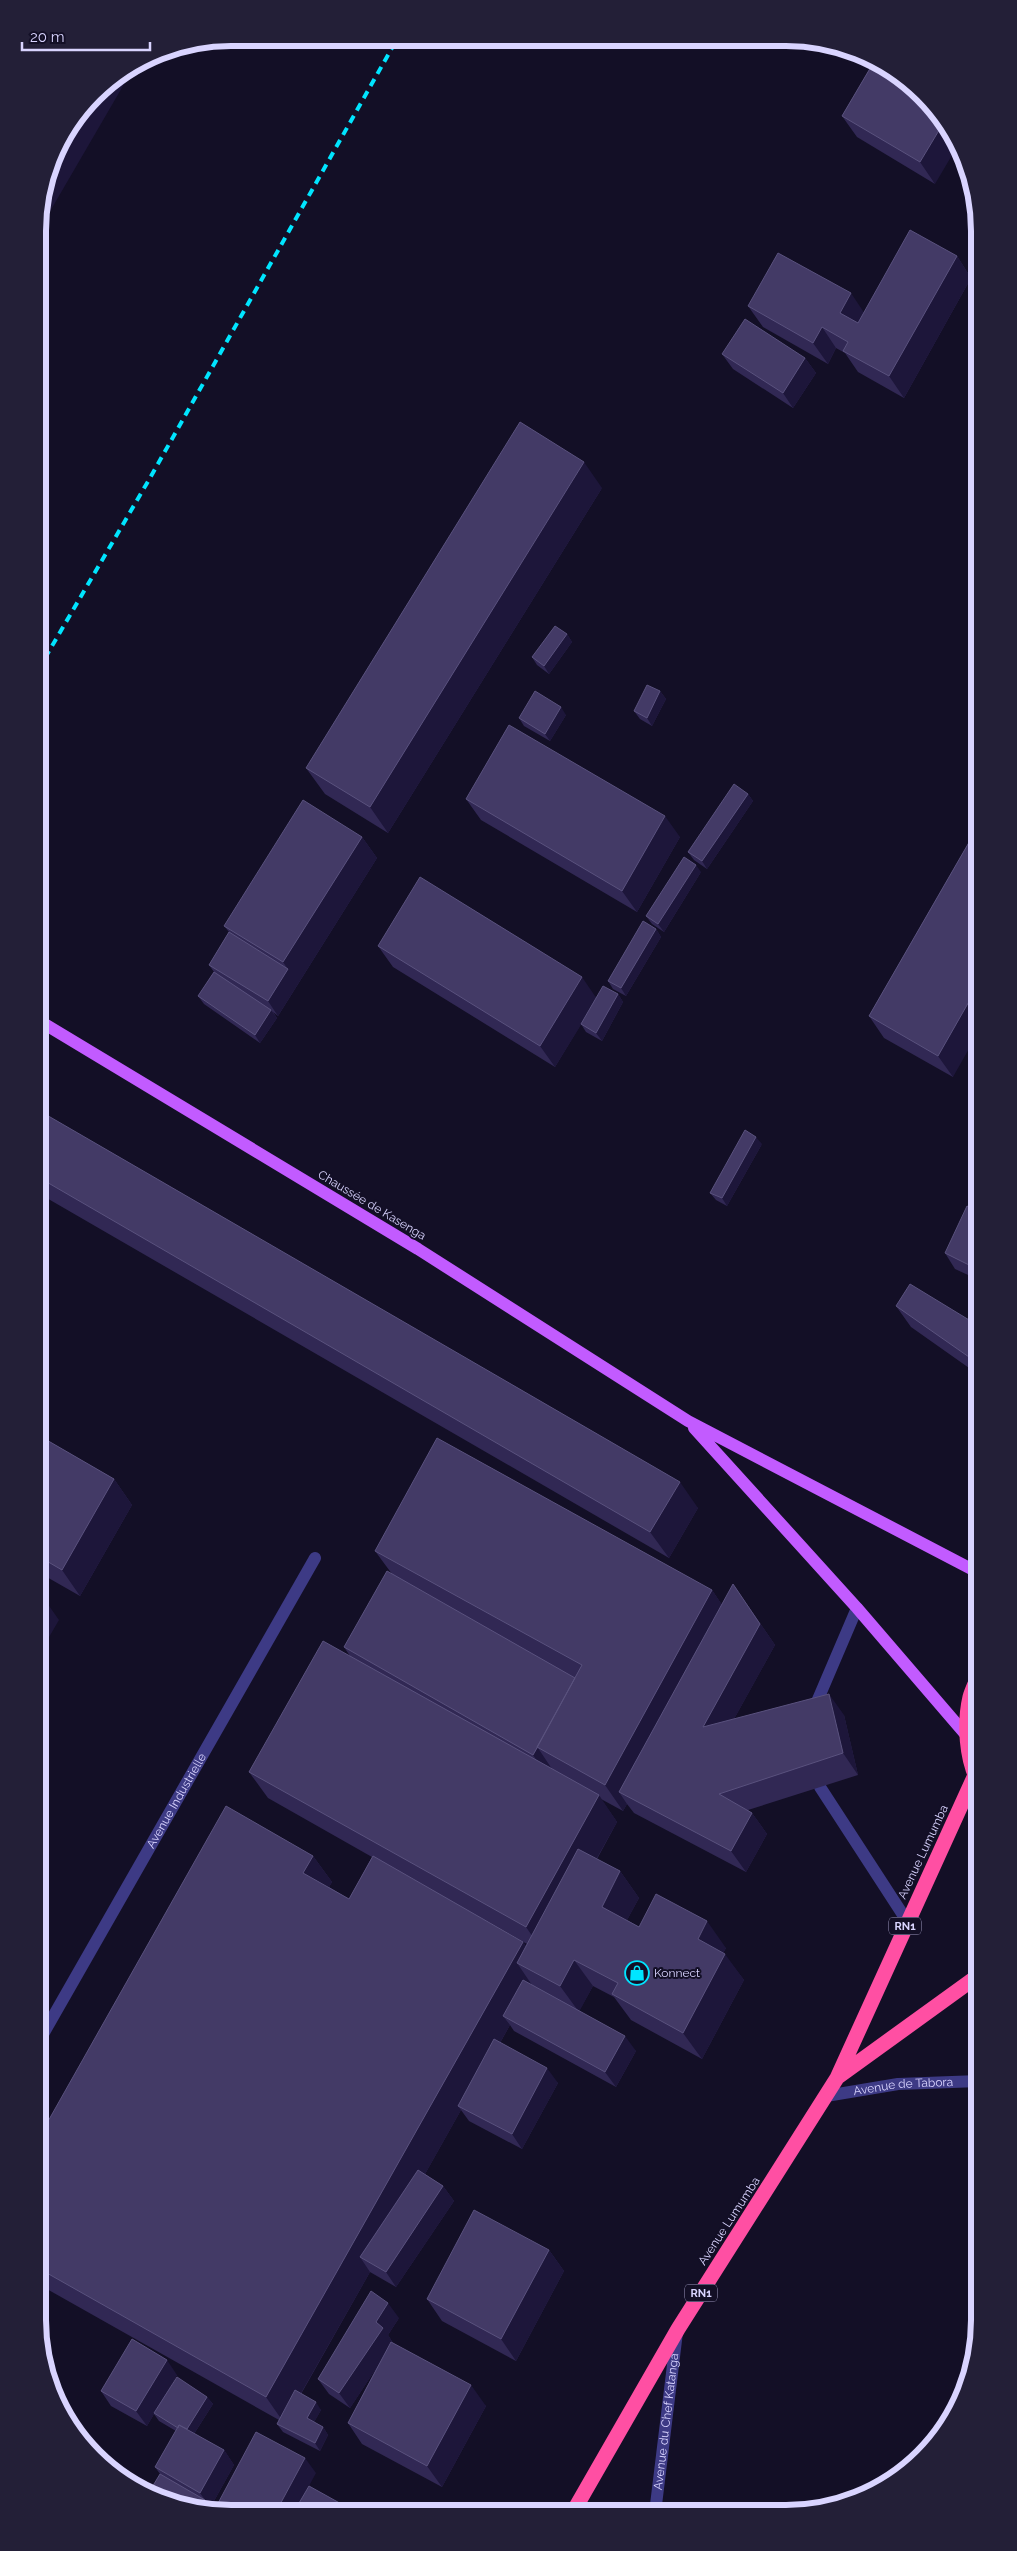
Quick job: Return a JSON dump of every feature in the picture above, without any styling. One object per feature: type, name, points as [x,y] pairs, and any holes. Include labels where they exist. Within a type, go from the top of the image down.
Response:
[{"type":"highway","name":"Avenue Lumumba","points":[[971,1695],[967,1736],[971,1753]]},
{"type":"highway","name":"Avenue Lumumba","points":[[577,2505],[678,2329],[837,2078],[907,1921],[971,1791]]},
{"type":"highway","name":"Avenue Lumumba","points":[[837,2078],[971,1981]]},
{"type":"main road","name":"Chaussée de Kasenga","points":[[46,1025],[418,1249],[688,1421]]},
{"type":"main road","points":[[688,1421],[971,1569]]},
{"type":"main road","points":[[688,1421],[857,1608],[967,1736]]},
{"type":"street","name":"Avenue Industrielle","points":[[46,2029],[315,1558]]},
{"type":"street","points":[[807,1725],[857,1608]]},
{"type":"street","points":[[820,1787],[907,1921]]},
{"type":"street","name":"Avenue de Tabora","points":[[826,2096],[898,2084],[971,2082]]},
{"type":"street","name":"Avenue du Chef Katanga","points":[[656,2505],[678,2329]]},
{"type":"building","points":[[871,67],[889,77],[917,100],[940,128],[920,162],[842,116]]},
{"type":"building","points":[[910,230],[957,256],[889,376],[843,351],[848,342],[822,327],[813,343],[748,306],[778,253],[851,293],[840,313],[858,323]]},
{"type":"building","points":[[745,319],[805,358],[783,393],[722,354]]},
{"type":"building","points":[[520,422],[584,462],[370,807],[306,768]]},
{"type":"building","points":[[555,626],[567,634],[544,666],[532,657]]},
{"type":"building","points":[[647,685],[660,691],[647,718],[634,711]]},
{"type":"building","points":[[535,691],[561,707],[545,734],[519,718]]},
{"type":"building","points":[[509,725],[665,816],[622,891],[466,799]]},
{"type":"building","points":[[734,784],[748,794],[702,861],[688,852]]},
{"type":"building","points":[[303,800],[362,837],[283,962],[224,926]]},
{"type":"building","points":[[971,839],[971,998],[938,1056],[869,1016]]},
{"type":"building","points":[[684,857],[696,865],[658,924],[646,916]]},
{"type":"building","points":[[420,877],[582,977],[540,1046],[378,946]]},
{"type":"building","points":[[643,921],[656,929],[621,988],[608,981]]},
{"type":"building","points":[[229,932],[288,969],[268,1001],[209,965]]},
{"type":"building","points":[[214,972],[271,1010],[255,1035],[198,996]]},
{"type":"building","points":[[603,986],[618,994],[596,1033],[581,1024]]},
{"type":"building","points":[[46,1115],[680,1482],[650,1532],[46,1182]]},
{"type":"building","points":[[745,1130],[756,1137],[722,1198],[710,1193]]},
{"type":"building","points":[[967,1206],[971,1208],[971,1266],[945,1253]]},
{"type":"building","points":[[910,1284],[971,1321],[971,1358],[896,1306]]},
{"type":"building","points":[[437,1438],[712,1590],[605,1785],[537,1747],[582,1665],[375,1551]]},
{"type":"building","points":[[46,1440],[114,1479],[62,1570],[46,1561]]},
{"type":"building","points":[[387,1571],[575,1678],[533,1755],[344,1647]]},
{"type":"building","points":[[733,1584],[760,1624],[703,1727],[829,1694],[843,1753],[719,1794],[752,1813],[731,1851],[619,1792]]},
{"type":"building","points":[[323,1641],[599,1795],[526,1927],[249,1772]]},
{"type":"building","points":[[226,1806],[313,1856],[303,1873],[349,1899],[373,1856],[523,1942],[266,2397],[46,2273],[46,2125]]},
{"type":"building","name":"Konnect","points":[[578,1849],[620,1871],[602,1907],[639,1927],[656,1894],[707,1921],[698,1939],[725,1954],[683,2033],[612,1994],[618,1983],[574,1960],[560,1986],[517,1963]]},
{"type":"building","points":[[523,1980],[625,2036],[605,2072],[503,2016]]},
{"type":"building","points":[[494,2039],[547,2068],[512,2134],[458,2106]]},
{"type":"building","points":[[418,2170],[443,2186],[386,2272],[360,2257]]},
{"type":"building","points":[[474,2210],[549,2250],[501,2339],[427,2299]]},
{"type":"building","points":[[371,2291],[388,2303],[376,2322],[383,2328],[339,2393],[318,2379]]},
{"type":"building","points":[[132,2339],[167,2360],[136,2411],[101,2391]]},
{"type":"building","points":[[391,2342],[471,2385],[427,2466],[348,2423]]},
{"type":"building","points":[[177,2377],[207,2397],[187,2429],[179,2425],[178,2428],[154,2413]]},
{"type":"building","points":[[295,2390],[316,2402],[307,2418],[323,2427],[315,2443],[277,2424]]},
{"type":"building","points":[[179,2425],[224,2450],[200,2493],[155,2467]]},
{"type":"building","points":[[256,2432],[305,2458],[280,2505],[218,2504]]},
{"type":"building","points":[[160,2474],[205,2500],[204,2502],[195,2501],[152,2487]]},
{"type":"building","points":[[309,2486],[343,2505],[298,2505]]},
{"type":"railway","points":[[46,656],[150,478],[393,46]]},
{"type":"place","name":"Konnect","points":[[637,1973]]}]
